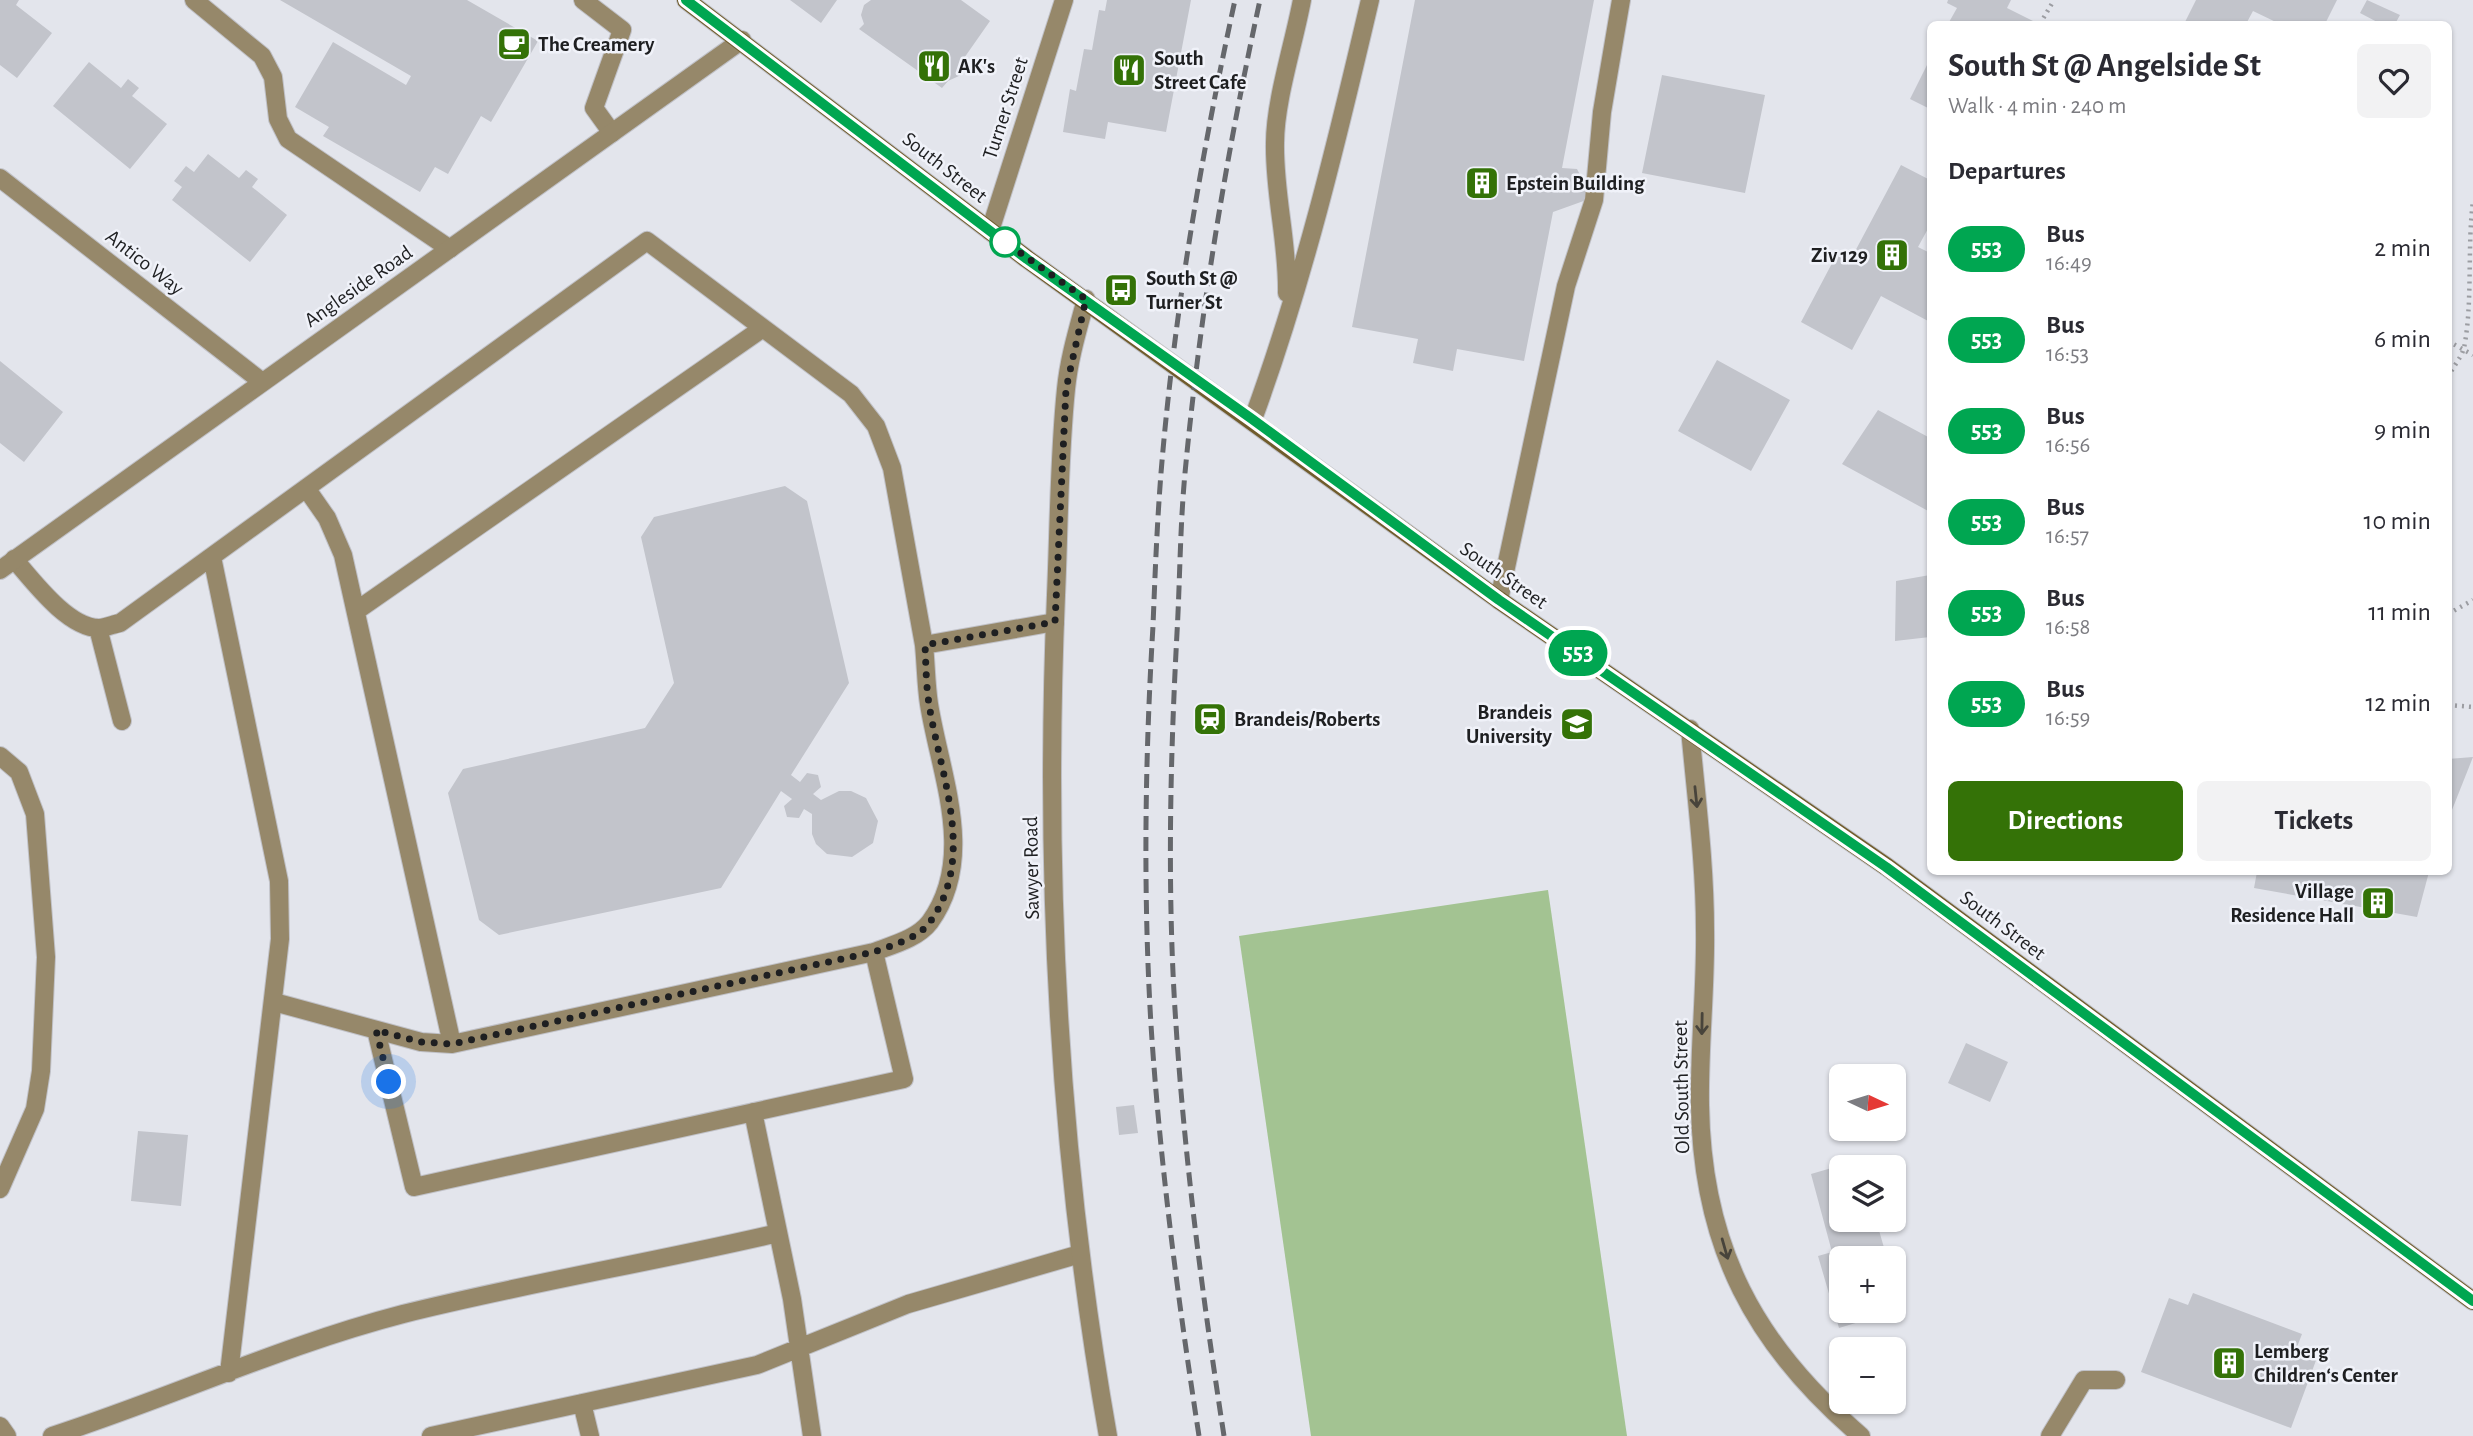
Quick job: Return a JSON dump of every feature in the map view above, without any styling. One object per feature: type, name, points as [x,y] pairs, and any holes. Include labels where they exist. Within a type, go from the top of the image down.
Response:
[{"type":"main road","name":"South Street","points":[[686,0],[990,230],[1499,600],[1690,729],[1886,867],[2473,1301]]},
{"type":"street","points":[[194,0],[262,56],[273,77],[278,119],[288,138],[450,249]]},
{"type":"street","points":[[583,0],[622,30],[594,108],[612,133]]},
{"type":"street","name":"Turner Street","points":[[990,230],[1064,0]]},
{"type":"street","points":[[1287,314],[1288,265],[1276,184],[1275,139],[1302,0]]},
{"type":"street","points":[[1252,419],[1319,209],[1370,0]]},
{"type":"street","points":[[1499,600],[1568,276],[1594,200],[1600,123],[1621,0]]},
{"type":"street","name":"Angleside Road","points":[[7,564],[742,40]]},
{"type":"street","name":"Antico Way","points":[[0,178],[261,381]]},
{"type":"street","points":[[7,564],[77,621],[98,628],[120,623],[647,242],[851,394],[876,426],[892,468],[925,645],[929,702],[954,834],[953,867],[944,896],[929,924],[907,940],[874,952],[452,1044],[421,1042],[274,1002]]},
{"type":"street","name":"Sawyer Road","points":[[1086,299],[1066,389],[1051,735],[1056,979],[1080,1254],[1108,1436]]},
{"type":"street","points":[[356,611],[763,328]]},
{"type":"street","points":[[306,488],[327,518],[343,555],[452,1044]]},
{"type":"street","points":[[212,557],[279,881],[280,939],[274,1002],[229,1373]]},
{"type":"street","points":[[925,645],[1055,622]]},
{"type":"street","points":[[98,628],[122,721]]},
{"type":"street","name":"Old South Street","points":[[1690,729],[1706,931],[1700,1106],[1704,1159],[1713,1207],[1728,1259],[1752,1315],[1791,1369],[1829,1409],[1861,1436]]},
{"type":"street","points":[[0,756],[19,772],[35,814],[46,957],[41,1071],[35,1109],[0,1189]]},
{"type":"street","points":[[376,1030],[414,1187],[904,1079],[874,952]]},
{"type":"street","points":[[753,1112],[778,1233],[811,1436]]},
{"type":"street","points":[[52,1436],[134,1409],[276,1353],[404,1314],[778,1233]]},
{"type":"street","points":[[431,1436],[757,1365],[798,1350],[851,1324],[908,1304],[1080,1254]]},
{"type":"street","points":[[2050,1436],[2084,1380],[2116,1380]]},
{"type":"street","points":[[582,1403],[590,1436]]},
{"type":"street","points":[[0,1426],[7,1436]]},
{"type":"path","points":[[2042,21],[2054,0]]},
{"type":"path","points":[[2452,370],[2463,350],[2468,326],[2468,237],[2473,201]]},
{"type":"path","points":[[2452,343],[2473,355]]},
{"type":"path","points":[[2452,612],[2473,600]]},
{"type":"path","points":[[2452,705],[2473,707]]},
{"type":"green space","points":[[1548,890],[1627,1436],[1311,1436],[1239,936]]},
{"type":"building","points":[[0,0],[19,0],[16,5],[52,33],[17,78],[0,65]]},
{"type":"building","points":[[280,0],[467,0],[538,41],[491,122],[481,116],[448,174],[435,167],[420,192],[323,136],[329,127],[295,107],[333,42],[406,85],[411,76]]},
{"type":"building","points":[[790,0],[837,0],[821,23]]},
{"type":"building","points":[[871,0],[961,0],[990,21],[962,61],[961,75],[948,81],[942,88],[859,29],[864,24],[861,15],[864,5]]},
{"type":"building","name":"South Street Cafe","points":[[1107,0],[1191,0],[1166,132],[1108,122],[1105,139],[1063,132],[1070,89],[1076,91],[1084,49],[1092,50],[1099,10],[1105,11]]},
{"type":"building","name":"Epstein Building","points":[[1415,0],[1594,0],[1562,168],[1577,169],[1592,198],[1553,212],[1524,361],[1457,349],[1453,371],[1413,363],[1418,339],[1352,327]]},
{"type":"building","points":[[1948,0],[2011,0],[2007,8],[2033,21],[1950,21],[1957,8],[1947,3]]},
{"type":"building","points":[[2196,0],[2337,0],[2326,21],[2274,21],[2253,11],[2248,21],[2186,21]]},
{"type":"building","points":[[2367,0],[2400,15],[2397,21],[2375,21],[2360,13]]},
{"type":"building","points":[[89,62],[121,88],[128,79],[139,88],[132,96],[167,124],[130,169],[53,106]]},
{"type":"building","points":[[1927,65],[1927,108],[1910,99]]},
{"type":"building","points":[[1662,75],[1765,95],[1745,193],[1642,173]]},
{"type":"building","points":[[208,154],[239,178],[246,170],[258,179],[252,187],[287,215],[250,262],[172,200],[182,187],[174,181],[186,166],[194,172]]},
{"type":"building","name":"Ziv 129","points":[[1901,165],[1927,178],[1927,230],[1918,247],[1927,252],[1927,320],[1881,296],[1852,350],[1801,322],[1839,250],[1852,257]]},
{"type":"building","points":[[1717,360],[1790,400],[1751,471],[1678,431]]},
{"type":"building","points":[[0,361],[63,412],[24,462],[0,443]]},
{"type":"building","points":[[1878,410],[1927,436],[1927,510],[1842,464]]},
{"type":"building","points":[[785,486],[807,501],[849,683],[791,775],[800,782],[807,773],[818,775],[821,787],[813,794],[821,800],[839,791],[851,791],[866,798],[878,821],[873,843],[852,857],[827,854],[816,844],[812,834],[812,814],[804,809],[799,818],[787,817],[784,806],[792,799],[781,791],[721,888],[499,935],[479,920],[448,793],[463,769],[645,728],[674,683],[641,537],[654,517]]},
{"type":"building","points":[[1927,576],[1927,637],[1895,641],[1896,581]]},
{"type":"building","points":[[2473,757],[2452,810],[2452,759]]},
{"type":"building","name":"Village Residence Hall","points":[[2256,875],[2428,875],[2417,917],[2254,888]]},
{"type":"building","points":[[1966,1043],[2008,1062],[1990,1102],[1948,1083]]},
{"type":"building","points":[[1134,1105],[1138,1133],[1119,1135],[1116,1107]]},
{"type":"building","points":[[138,1131],[188,1135],[181,1206],[131,1201]]},
{"type":"building","points":[[1829,1169],[1829,1232],[1879,1232],[1884,1246],[1830,1246],[1811,1174]]},
{"type":"building","points":[[1829,1253],[1829,1294],[1818,1256]]},
{"type":"building","name":"Lemberg Childrenʻs Center","points":[[2193,1293],[2302,1334],[2297,1347],[2318,1355],[2291,1428],[2141,1372],[2169,1298],[2188,1305]]},
{"type":"building","points":[[1838,1323],[1856,1323],[1839,1328]]},
{"type":"railway","points":[[1199,1436],[1170,1231],[1159,1128],[1147,925],[1147,776],[1158,511],[1173,354],[1200,177],[1235,0]]},
{"type":"railway","points":[[1224,1436],[1184,1128],[1171,927],[1171,780],[1182,513],[1191,413],[1215,235],[1260,0]]},
{"type":"bus line","name":"553","points":[[686,0],[1027,259],[1086,299],[1499,600],[1758,776],[1886,867],[2473,1301]]},
{"type":"place","name":"The Creamery","points":[[514,44]]},
{"type":"place","name":"AK's","points":[[934,66]]},
{"type":"place","name":"South Street Cafe","points":[[1129,70]]},
{"type":"place","name":"Epstein Building","points":[[1482,183]]},
{"type":"place","name":"Ziv 129","points":[[1892,255]]},
{"type":"place","name":"South St @ Turner St","points":[[1121,290]]},
{"type":"place","name":"Brandeis/Roberts","points":[[1210,719]]},
{"type":"place","name":"Brandeis University","points":[[1577,724]]},
{"type":"place","name":"Village Residence Hall","points":[[2378,903]]},
{"type":"place","name":"Lemberg Childrenʻs Center","points":[[2229,1363]]},
{"type":"route","points":[[389,1082],[376,1030],[421,1042],[452,1044],[874,952],[907,940],[929,924],[944,896],[953,867],[954,834],[929,702],[925,645],[1055,622],[1066,389],[1086,299],[1005,242]]}]
